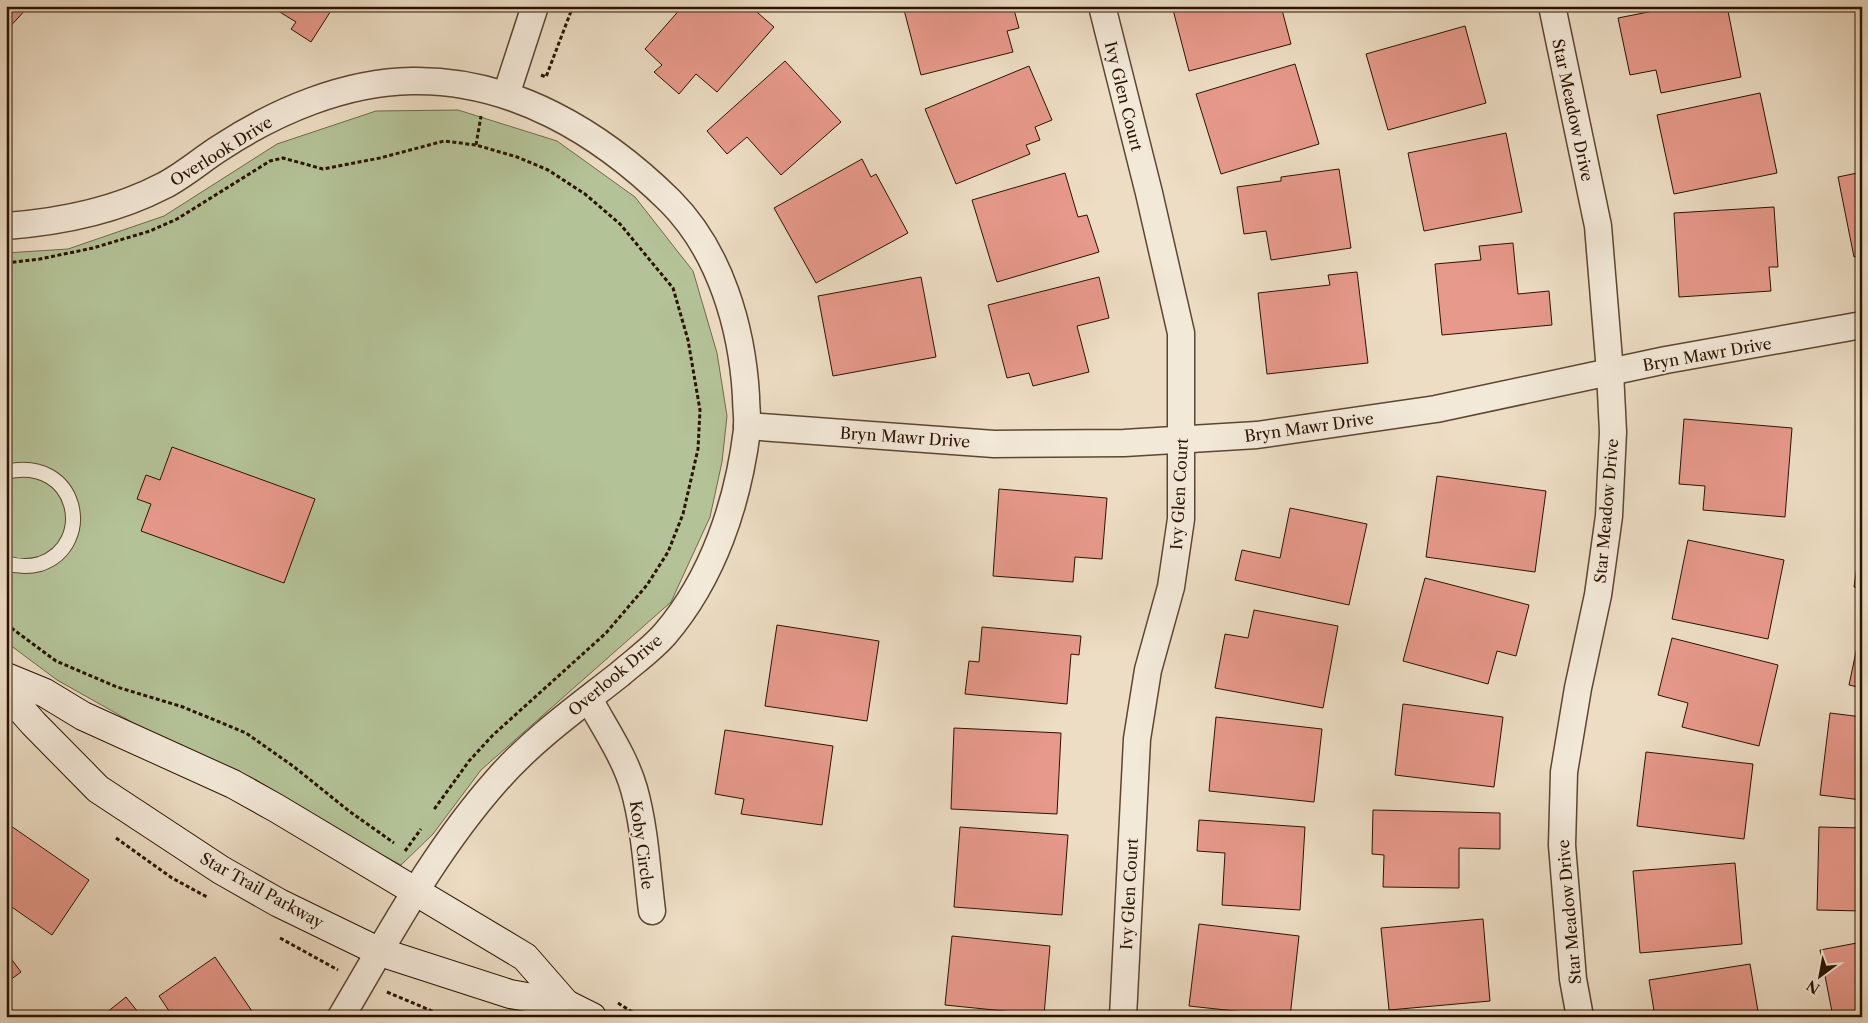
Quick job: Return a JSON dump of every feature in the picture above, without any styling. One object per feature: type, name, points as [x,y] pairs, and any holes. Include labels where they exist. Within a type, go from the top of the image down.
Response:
[{"type":"street","points":[[506,94],[535,6]]},
{"type":"street","name":"Ivy Glen Court","points":[[1102,6],[1149,193],[1181,332],[1182,440],[1180,519],[1171,587],[1148,670],[1137,739],[1123,1017]]},
{"type":"street","name":"Star Meadow Drive","points":[[1552,6],[1598,226],[1613,432],[1609,516],[1598,595],[1578,688],[1564,772],[1562,845],[1573,979],[1580,1017]]},
{"type":"street","name":"Overlook Drive","points":[[6,226],[48,223],[94,212],[135,198],[165,185],[254,127],[293,109],[332,95],[370,86],[412,81],[455,84],[506,94],[558,116],[602,142],[641,172],[678,209],[710,254],[727,294],[745,374],[747,426],[738,484],[711,562],[698,591],[662,639],[589,699],[549,728],[497,780],[469,814],[416,892],[341,1017]]},
{"type":"street","name":"Bryn Mawr Drive","points":[[747,426],[994,444],[1124,443],[1257,435],[1436,409],[1666,360],[1862,325]]},
{"type":"street","name":"Star Trail Parkway","points":[[6,677],[45,692],[83,716],[233,784],[525,957],[566,1004]]},
{"type":"street","name":"Star Trail Parkway","points":[[6,692],[33,723],[98,789],[221,870],[279,903],[380,952],[510,994],[566,1004],[592,1017]]},
{"type":"street","name":"Koby Circle","points":[[589,699],[622,761],[633,787],[640,814],[652,912]]},
{"type":"lane","points":[[6,472],[20,469],[36,470],[51,476],[62,486],[70,498],[73,512],[73,527],[68,541],[47,562],[31,566],[8,566]]},
{"type":"path","points":[[6,263],[75,252],[150,230],[178,218],[270,161],[283,158],[323,169],[380,158],[444,141],[476,146],[517,157],[548,170],[585,194],[620,224],[673,288],[688,340],[700,410],[698,449],[691,485],[683,514],[668,552],[647,585],[606,633],[494,735],[469,761],[432,813]]},
{"type":"path","points":[[6,624],[56,661],[117,687],[183,707],[246,733],[397,845]]},
{"type":"path","points":[[421,828],[405,851],[432,868]]},
{"type":"green space","points":[[458,110],[557,141],[635,197],[693,271],[717,353],[727,416],[722,462],[710,517],[671,602],[481,770],[433,834],[401,865],[253,778],[137,725],[57,680],[6,642],[6,253],[68,249],[164,216],[277,144],[376,111]]},
{"type":"building","points":[[6,6],[29,6],[6,31]]},
{"type":"building","points":[[270,6],[334,6],[311,42],[291,29],[296,22]]},
{"type":"building","points":[[683,6],[750,6],[774,27],[717,92],[696,74],[679,94],[654,72],[662,65],[645,49]]},
{"type":"building","points":[[903,6],[1013,6],[1019,28],[1007,31],[1013,52],[921,75]]},
{"type":"building","points":[[1172,6],[1281,6],[1291,44],[1189,71]]},
{"type":"building","points":[[1353,6],[1381,6],[1353,9]]},
{"type":"building","points":[[1679,6],[1727,6],[1741,77],[1661,93],[1656,70],[1630,75],[1618,18]]},
{"type":"building","points":[[1465,26],[1486,103],[1388,130],[1366,54]]},
{"type":"building","points":[[785,61],[841,122],[781,175],[747,137],[727,154],[707,131]]},
{"type":"building","points":[[1295,64],[1319,144],[1221,174],[1196,94]]},
{"type":"building","points":[[1029,66],[1052,120],[1035,127],[1040,140],[1026,145],[1030,154],[956,184],[925,109]]},
{"type":"building","points":[[1760,93],[1777,173],[1674,194],[1657,115]]},
{"type":"building","points":[[1506,133],[1522,212],[1424,231],[1408,153]]},
{"type":"building","points":[[862,159],[871,177],[876,174],[908,233],[816,283],[774,208]]},
{"type":"building","points":[[1339,169],[1351,248],[1271,260],[1266,231],[1244,234],[1237,187],[1281,181],[1281,177]]},
{"type":"building","points":[[1862,172],[1862,255],[1854,257],[1838,177]]},
{"type":"building","points":[[1065,173],[1078,217],[1087,215],[1099,252],[997,282],[972,200]]},
{"type":"building","points":[[1774,207],[1778,267],[1769,267],[1771,291],[1679,297],[1674,213]]},
{"type":"building","points":[[1513,243],[1518,294],[1549,291],[1552,325],[1442,335],[1435,264],[1481,260],[1479,246]]},
{"type":"building","points":[[1357,272],[1368,363],[1267,374],[1258,293],[1330,285],[1328,275]]},
{"type":"building","points":[[921,277],[936,357],[833,376],[818,296]]},
{"type":"building","points":[[1099,277],[1109,318],[1077,326],[1089,372],[1033,386],[1029,373],[1007,378],[988,305]]},
{"type":"building","points":[[1684,419],[1792,428],[1785,517],[1703,510],[1705,486],[1679,484]]},
{"type":"building","points":[[172,447],[315,499],[284,583],[141,531],[151,504],[137,499],[146,475],[160,480]]},
{"type":"building","points":[[1437,476],[1546,491],[1535,572],[1426,557]]},
{"type":"building","points":[[999,489],[1107,498],[1102,559],[1075,557],[1073,582],[993,576]]},
{"type":"building","points":[[1290,508],[1367,524],[1349,605],[1235,580],[1242,550],[1280,558]]},
{"type":"building","points":[[1862,531],[1862,588],[1854,587]]},
{"type":"building","points":[[1688,540],[1784,560],[1768,639],[1672,619]]},
{"type":"building","points":[[1425,578],[1529,605],[1516,656],[1497,651],[1488,684],[1403,661]]},
{"type":"building","points":[[1254,610],[1338,626],[1323,708],[1215,688],[1225,634],[1248,638]]},
{"type":"building","points":[[1862,623],[1862,688],[1849,685]]},
{"type":"building","points":[[777,625],[879,641],[867,721],[765,706]]},
{"type":"building","points":[[982,627],[1081,636],[1079,655],[1071,654],[1067,704],[965,694],[969,661],[979,662]]},
{"type":"building","points":[[1672,638],[1778,665],[1759,746],[1682,727],[1688,703],[1658,695]]},
{"type":"building","points":[[1403,704],[1503,717],[1494,787],[1395,775]]},
{"type":"building","points":[[1830,713],[1862,717],[1862,800],[1820,795]]},
{"type":"building","points":[[1216,717],[1322,729],[1314,802],[1209,791]]},
{"type":"building","points":[[954,728],[1061,733],[1057,814],[951,809]]},
{"type":"building","points":[[725,730],[833,746],[822,825],[741,814],[744,799],[715,794]]},
{"type":"building","points":[[1646,752],[1753,764],[1744,839],[1637,826]]},
{"type":"building","points":[[1373,810],[1500,813],[1500,849],[1459,848],[1459,888],[1383,887],[1384,855],[1372,854]]},
{"type":"building","points":[[1199,820],[1305,827],[1300,910],[1222,905],[1225,853],[1197,851]]},
{"type":"building","points":[[11,826],[89,880],[52,935],[6,903],[6,833]]},
{"type":"building","points":[[960,827],[1068,835],[1062,915],[954,907]]},
{"type":"building","points":[[1819,827],[1862,828],[1862,911],[1817,910]]},
{"type":"building","points":[[1735,863],[1742,944],[1640,953],[1633,871]]},
{"type":"building","points":[[1483,919],[1490,1001],[1389,1010],[1381,928]]},
{"type":"building","points":[[1199,924],[1299,936],[1290,1017],[1189,1006]]},
{"type":"building","points":[[952,936],[1050,946],[1044,1015],[945,1005]]},
{"type":"building","points":[[1862,942],[1862,1017],[1833,1017],[1820,950]]},
{"type":"building","points":[[6,952],[21,972],[6,983]]},
{"type":"building","points":[[215,957],[256,1017],[173,1017],[159,996]]},
{"type":"building","points":[[1750,964],[1759,1017],[1655,1017],[1649,980]]},
{"type":"building","points":[[126,997],[142,1017],[101,1017]]}]
